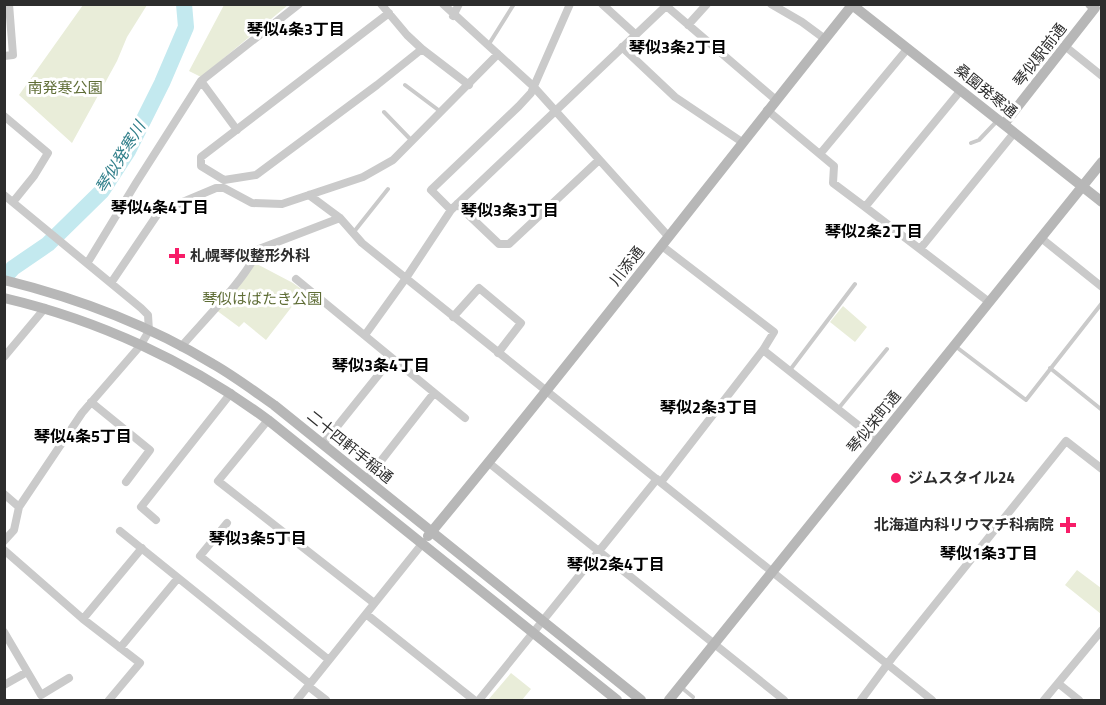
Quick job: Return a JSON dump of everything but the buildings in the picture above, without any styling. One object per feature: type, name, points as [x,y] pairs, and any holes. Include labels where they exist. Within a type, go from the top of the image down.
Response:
[{"type":"street","points":[[4,56],[13,55],[9,4]]},
{"type":"street","points":[[88,262],[201,81],[299,4]]},
{"type":"street","points":[[381,4],[422,49],[469,85]]},
{"type":"street","points":[[443,4],[453,16],[534,86],[599,160],[665,241],[774,332],[764,350],[659,481],[599,551],[479,700]]},
{"type":"street","points":[[453,16],[459,4]]},
{"type":"street","points":[[570,4],[531,93],[431,189],[499,244],[509,244],[599,160]]},
{"type":"street","points":[[602,4],[635,34]]},
{"type":"street","points":[[688,25],[707,4]]},
{"type":"street","points":[[771,4],[825,39]]},
{"type":"street","points":[[365,335],[454,207],[665,5],[776,100]]},
{"type":"street","name":"川添通","points":[[422,544],[489,463],[852,5]]},
{"type":"street","name":"桑園発寒通","points":[[852,5],[1101,202]]},
{"type":"street","name":"琴似駅前通","points":[[1001,122],[1066,47],[1094,6]]},
{"type":"street","points":[[389,13],[201,157],[201,166],[224,180],[256,175],[377,86],[422,49]]},
{"type":"street","points":[[622,47],[675,97],[742,142]]},
{"type":"street","points":[[1066,47],[1101,76]]},
{"type":"street","points":[[820,154],[908,48]]},
{"type":"street","points":[[111,283],[159,212],[216,188],[224,188],[252,203],[282,204],[363,177],[393,160],[498,54]]},
{"type":"street","points":[[201,81],[237,130]]},
{"type":"street","points":[[865,207],[961,90]]},
{"type":"street","points":[[767,110],[834,166],[833,183],[989,302]]},
{"type":"street","points":[[4,116],[48,153],[34,176],[7,198],[88,262],[148,315],[149,331],[141,346],[91,402],[19,507],[14,530],[4,541]]},
{"type":"street","points":[[920,249],[1014,133]]},
{"type":"street","name":"琴似栄町通","points":[[669,700],[1101,162]]},
{"type":"street","points":[[309,195],[340,218],[362,243],[453,317],[933,700]]},
{"type":"street","points":[[181,346],[225,297],[259,249],[340,218]]},
{"type":"street","points":[[1041,238],[1101,287]]},
{"type":"street","points":[[296,279],[465,418]]},
{"type":"street","name":"二十四軒手稲通","points":[[4,280],[52,292],[128,320],[213,364],[274,405],[641,700]]},
{"type":"street","points":[[453,317],[478,288],[521,323],[498,353]]},
{"type":"street","name":"二十四軒手稲通","points":[[4,298],[42,307],[141,346],[231,393],[268,420],[617,700]]},
{"type":"street","points":[[4,357],[42,307]]},
{"type":"street","points":[[764,350],[878,441]]},
{"type":"street","points":[[323,444],[392,358]]},
{"type":"street","points":[[156,520],[141,507],[231,393]]},
{"type":"street","points":[[366,480],[434,393]]},
{"type":"street","points":[[91,402],[150,450],[126,482]]},
{"type":"street","points":[[268,420],[218,481],[374,603]]},
{"type":"street","points":[[861,700],[1066,441],[1101,469]]},
{"type":"street","points":[[489,463],[784,700]]},
{"type":"street","points":[[4,495],[19,507]]},
{"type":"street","points":[[227,523],[200,556],[329,660]]},
{"type":"street","points":[[120,531],[326,700]]},
{"type":"street","points":[[297,700],[422,544]]},
{"type":"street","points":[[82,619],[141,548]]},
{"type":"street","points":[[4,550],[82,619],[140,663],[109,700]]},
{"type":"street","points":[[120,648],[178,578]]},
{"type":"street","points":[[366,614],[474,700]]},
{"type":"street","points":[[1044,700],[1101,630]]},
{"type":"street","points":[[4,632],[41,695],[69,678]]},
{"type":"street","points":[[4,685],[27,672]]},
{"type":"street","points":[[1059,684],[1079,700]]},
{"type":"lane","points":[[489,45],[514,4]]},
{"type":"lane","points":[[405,86],[442,112]]},
{"type":"lane","points":[[384,112],[412,141]]},
{"type":"lane","points":[[971,143],[979,140],[1001,122]]},
{"type":"lane","points":[[353,233],[388,189]]},
{"type":"lane","points":[[790,371],[855,284]]},
{"type":"lane","points":[[955,345],[1026,400],[1101,303]]},
{"type":"lane","points":[[838,410],[887,349]]},
{"type":"lane","points":[[1050,368],[1101,411]]},
{"type":"lane","points":[[680,687],[693,697]]},
{"type":"green space","name":"南発寒公園","points":[[83,5],[147,5],[127,37],[117,61],[72,143],[19,95]]},
{"type":"green space","points":[[224,5],[288,5],[201,77],[189,71]]},
{"type":"green space","name":"琴似はばたき公園","points":[[255,263],[304,291],[266,340],[244,322],[239,327],[216,310]]},
{"type":"green space","points":[[843,306],[867,327],[855,342],[830,322]]},
{"type":"green space","points":[[1077,570],[1101,588],[1101,614],[1065,585]]},
{"type":"green space","points":[[511,673],[531,689],[522,700],[488,700]]},
{"type":"waterway","name":"琴似発寒川","points":[[4,278],[13,268],[48,244],[102,191],[128,151],[162,83],[186,27],[184,4]]},
{"type":"place","name":"札幌琴似整形外科","points":[[177,256]]},
{"type":"place","name":"ジムスタイル24","points":[[896,478]]},
{"type":"place","name":"北海道内科リウマチ科病院","points":[[1068,525]]},
{"type":"district","name":"琴似4条3丁目","points":[[296,29]]},
{"type":"district","name":"琴似3条2丁目","points":[[678,47]]},
{"type":"district","name":"琴似4条4丁目","points":[[160,207]]},
{"type":"district","name":"琴似3条3丁目","points":[[510,210]]},
{"type":"district","name":"琴似2条2丁目","points":[[874,231]]},
{"type":"district","name":"琴似3条4丁目","points":[[381,365]]},
{"type":"district","name":"琴似2条3丁目","points":[[709,407]]},
{"type":"district","name":"琴似4条5丁目","points":[[83,436]]},
{"type":"district","name":"琴似3条5丁目","points":[[258,538]]},
{"type":"district","name":"琴似1条3丁目","points":[[989,553]]},
{"type":"district","name":"琴似2条4丁目","points":[[616,564]]}]
